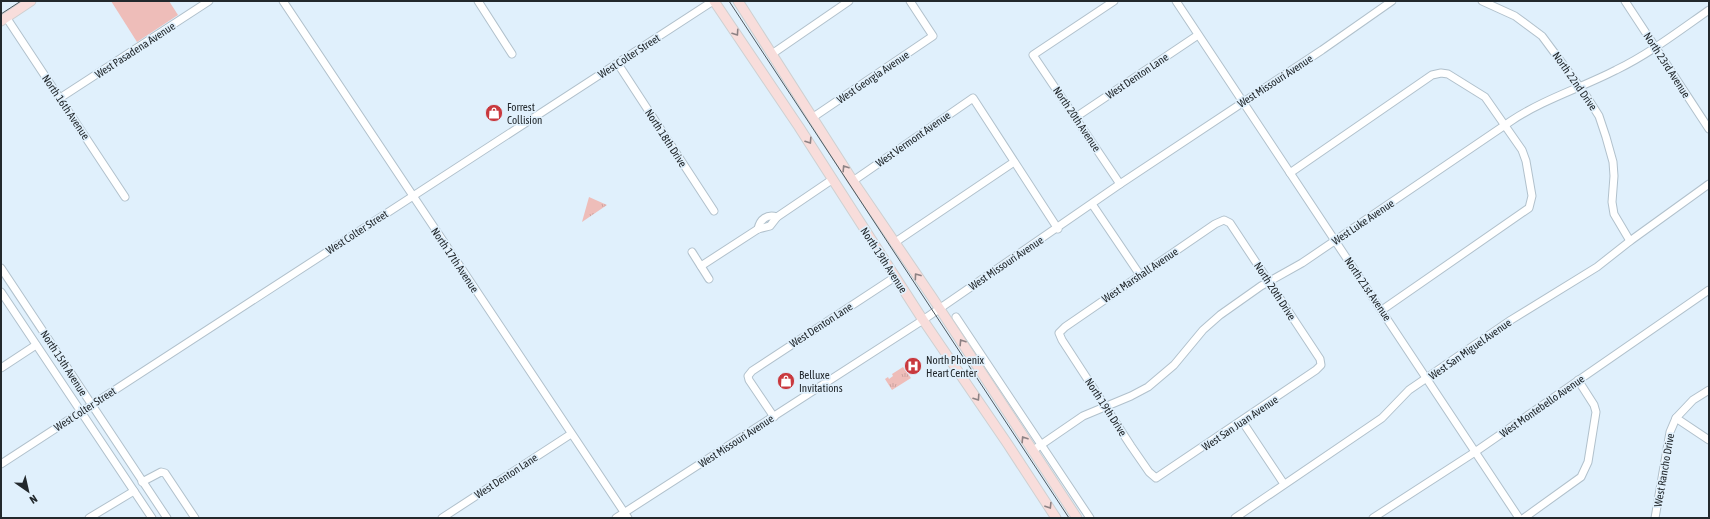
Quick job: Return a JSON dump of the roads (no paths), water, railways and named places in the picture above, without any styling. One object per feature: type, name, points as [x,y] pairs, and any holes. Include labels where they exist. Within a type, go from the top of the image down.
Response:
[{"type":"main road","points":[[4,19],[31,1]]},
{"type":"main road","name":"North 19th Avenue","points":[[714,1],[834,179],[923,320],[1056,518]]},
{"type":"main road","name":"North 19th Avenue","points":[[738,1],[853,181],[894,243],[940,308],[1077,518]]},
{"type":"street","name":"West Pasadena Avenue","points":[[60,98],[209,1]]},
{"type":"street","name":"North 17th Avenue","points":[[283,1],[626,515]]},
{"type":"street","points":[[478,1],[512,54]]},
{"type":"street","name":"West Colter Street","points":[[1,464],[714,1]]},
{"type":"street","points":[[772,54],[849,1]]},
{"type":"street","name":"West Georgia Avenue","points":[[812,118],[933,36],[910,1]]},
{"type":"street","name":"North 20th Avenue","points":[[1114,1],[1034,55],[1120,184]]},
{"type":"street","name":"North 21st Avenue","points":[[1176,1],[1519,518]]},
{"type":"street","name":"West Missouri Avenue","points":[[616,518],[626,515],[923,320],[1058,229],[1120,184],[1392,1]]},
{"type":"street","name":"North 22nd Drive","points":[[1482,1],[1515,16],[1538,32],[1580,86],[1599,116],[1606,137],[1614,176],[1612,202],[1614,214],[1630,241]]},
{"type":"street","name":"North 23rd Avenue","points":[[1625,1],[1708,126]]},
{"type":"street","name":"West Luke Avenue","points":[[1032,451],[1082,416],[1131,396],[1159,379],[1220,315],[1269,281],[1294,269],[1505,124],[1541,103],[1618,70],[1709,10]]},
{"type":"street","name":"North 16th Avenue","points":[[4,19],[60,98],[125,197]]},
{"type":"street","name":"West Denton Lane","points":[[1076,117],[1198,35]]},
{"type":"street","name":"North 18th Drive","points":[[618,64],[714,211]]},
{"type":"street","points":[[1290,173],[1432,75],[1441,73],[1448,74],[1486,97],[1505,124],[1522,150],[1526,161],[1532,201],[1526,211],[1382,310]]},
{"type":"street","name":"West Vermont Avenue","points":[[853,181],[973,98],[1014,162]]},
{"type":"street","points":[[894,243],[1014,162],[1058,229]]},
{"type":"street","points":[[701,266],[758,229],[763,218],[772,216],[777,217],[834,179]]},
{"type":"street","name":"West San Miguel Avenue","points":[[1235,518],[1382,418],[1409,390],[1511,320],[1597,267],[1630,241],[1709,184]]},
{"type":"street","points":[[1092,204],[1140,275]]},
{"type":"street","name":"West Marshall Avenue","points":[[1059,333],[1065,327],[1140,275],[1215,224],[1224,220]]},
{"type":"street","name":"North 20th Drive","points":[[1224,220],[1230,223],[1269,281],[1320,360],[1321,365]]},
{"type":"street","points":[[692,252],[709,279]]},
{"type":"street","name":"North 15th Avenue","points":[[1,268],[167,518]]},
{"type":"street","name":"West Denton Lane","points":[[774,417],[749,380],[748,376],[752,371],[895,277]]},
{"type":"street","name":"West Montebello Avenue","points":[[1373,518],[1475,452],[1709,290]]},
{"type":"street","name":"North 15th Avenue","points":[[1,292],[152,518]]},
{"type":"street","points":[[956,317],[1090,518]]},
{"type":"street","name":"North 19th Drive","points":[[1059,333],[1062,340],[1149,472],[1156,478]]},
{"type":"street","points":[[1,368],[36,345]]},
{"type":"street","name":"West San Juan Avenue","points":[[1156,478],[1242,421],[1321,365]]},
{"type":"street","points":[[1524,518],[1581,477],[1588,462],[1596,412],[1594,405],[1578,380]]},
{"type":"street","name":"West Rancho Drive","points":[[1655,518],[1670,432],[1676,418],[1693,400],[1709,390]]},
{"type":"street","points":[[1676,418],[1709,440]]},
{"type":"street","points":[[1242,421],[1284,484]]},
{"type":"street","name":"West Denton Lane","points":[[442,518],[571,434]]},
{"type":"street","points":[[142,482],[161,472],[165,473],[194,518]]},
{"type":"street","points":[[89,518],[134,491]]},
{"type":"tram line","points":[[1,14],[21,1]]},
{"type":"tram line","points":[[729,1],[1069,518]]},
{"type":"place","name":"Forrest Collision","points":[[494,113]]},
{"type":"place","name":"North Phoenix Heart Center","points":[[913,366]]},
{"type":"place","name":"Belluxe Invitations","points":[[786,381]]}]
